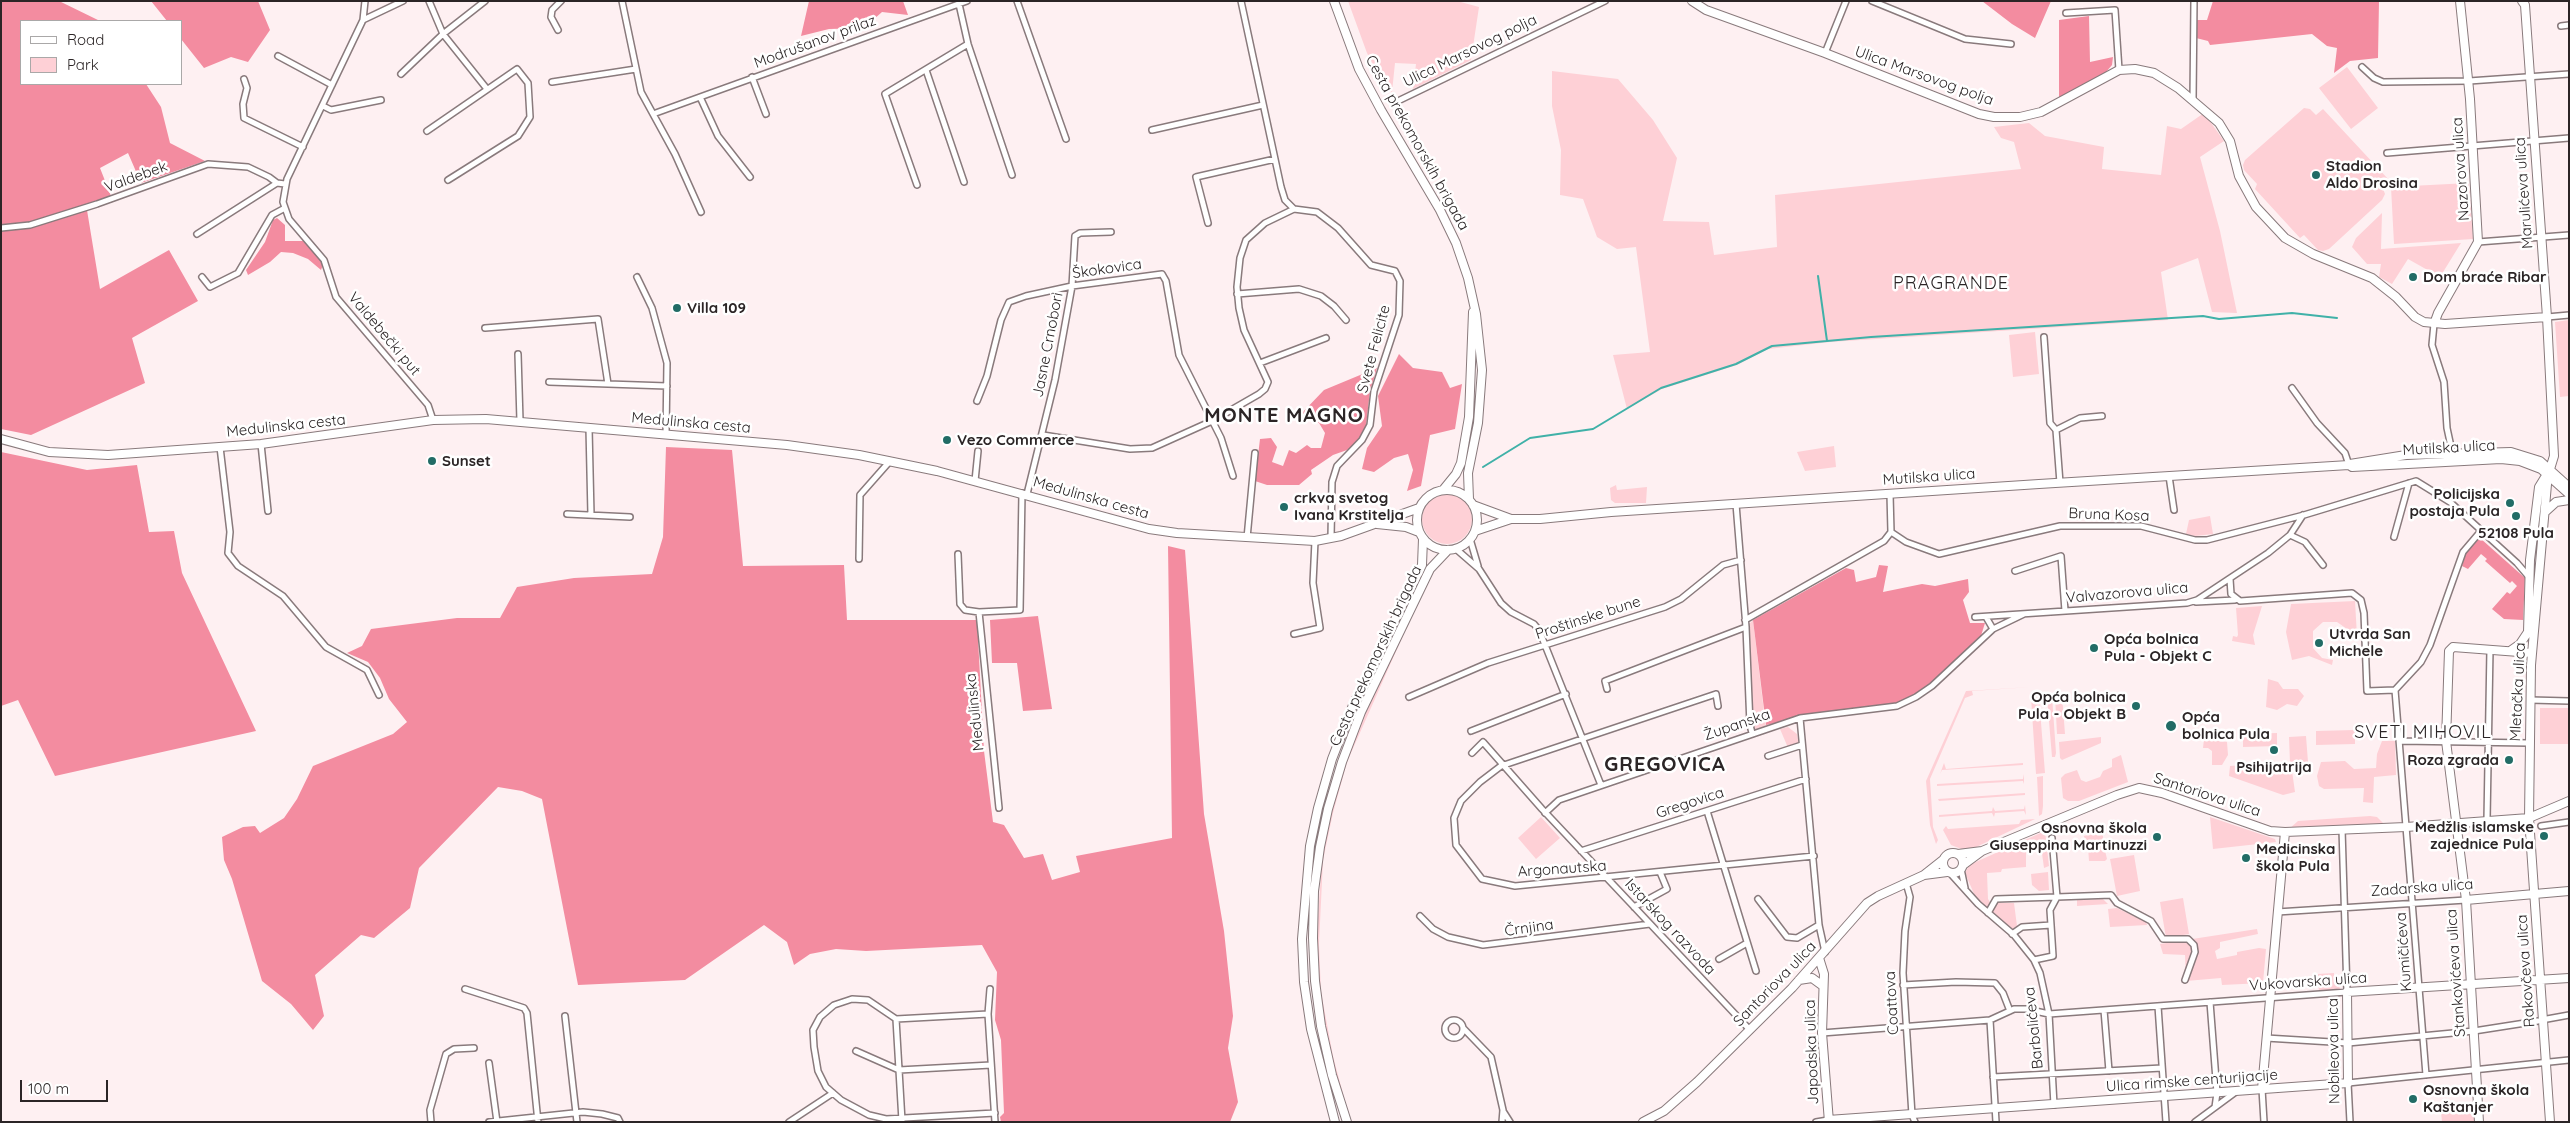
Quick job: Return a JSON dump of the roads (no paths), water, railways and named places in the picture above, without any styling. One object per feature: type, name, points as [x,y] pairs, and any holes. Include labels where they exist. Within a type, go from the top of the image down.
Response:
[{"type":"main road","name":"Cesta prekomorskih brigada","points":[[1334,1],[1351,50],[1368,86],[1436,202],[1452,234],[1474,300],[1480,340],[1482,385],[1478,423],[1468,473],[1471,502]]},
{"type":"main road","name":"Ulica Marsovog polja","points":[[1692,1],[1706,10],[1825,53],[1853,66],[1979,114],[2001,118],[2041,112],[2120,70],[2135,69],[2154,72],[2193,100],[2219,124],[2230,140],[2239,176],[2256,208],[2285,238],[2313,254],[2372,278],[2396,297],[2414,317],[2434,324]]},
{"type":"main road","name":"Nazorova ulica","points":[[2434,324],[2438,313],[2473,255],[2478,242],[2469,81],[2460,1]]},
{"type":"main road","name":"Marulićeva ulica","points":[[2525,2],[2555,441],[2554,456],[2549,471]]},
{"type":"main road","name":"Cesta prekomorskih brigada","points":[[1443,490],[1456,474],[1461,463],[1469,417],[1474,300]]},
{"type":"main road","points":[[2434,324],[2547,317]]},
{"type":"main road","name":"Medulinska cesta","points":[[1,439],[37,449],[72,455],[108,455],[261,444],[433,420],[520,421],[806,447],[890,460],[1024,493],[1149,529],[1247,538],[1315,541],[1331,538],[1370,525]]},
{"type":"main road","name":"Mutilska ulica","points":[[2453,457],[2511,452],[2527,455],[2549,471]]},
{"type":"main road","name":"Mutilska ulica","points":[[1475,531],[1511,519],[1540,519],[1736,504],[2349,465],[2356,462],[2406,455],[2511,459],[2549,471]]},
{"type":"main road","points":[[2549,471],[2569,486]]},
{"type":"main road","points":[[2549,471],[2569,494]]},
{"type":"main road","name":"Mletačka ulica","points":[[2529,818],[2532,653],[2549,471]]},
{"type":"main road","name":"Mletačka ulica","points":[[2510,651],[2522,642],[2528,632],[2530,560],[2540,487],[2549,471]]},
{"type":"main road","points":[[1370,525],[1419,508],[1429,496],[1443,490],[1452,490],[1471,502],[1477,518],[1475,531],[1470,539],[1452,550],[1430,545],[1421,535],[1417,524],[1419,508]]},
{"type":"main road","points":[[2544,512],[2556,502],[2569,500]]},
{"type":"main road","name":"Mutilska ulica","points":[[1471,502],[1511,519]]},
{"type":"main road","points":[[1370,525],[1395,525],[1421,535]]},
{"type":"main road","name":"Cesta prekomorskih brigada","points":[[1337,1122],[1331,1106],[1311,1028],[1304,982],[1302,939],[1310,846],[1318,808],[1332,759],[1353,705],[1422,565],[1421,535]]},
{"type":"main road","name":"Cesta prekomorskih brigada","points":[[1347,1122],[1340,1102],[1321,1026],[1315,981],[1314,910],[1320,847],[1328,809],[1342,762],[1362,712],[1430,570],[1452,550]]},
{"type":"main road","name":"Stankovićeva ulica","points":[[2479,1122],[2466,900],[2458,822],[2446,741],[2450,648],[2490,649]]},
{"type":"main road","points":[[2490,649],[2532,653]]},
{"type":"main road","name":"Santoriova ulica","points":[[1958,854],[1982,851],[2118,794],[2139,788],[2156,792],[2270,831],[2406,827],[2529,818]]},
{"type":"main road","points":[[2529,818],[2569,801]]},
{"type":"main road","name":"Rakovčeva ulica","points":[[2529,818],[2550,1122]]},
{"type":"main road","points":[[2262,1089],[2285,832]]},
{"type":"main road","name":"Santoriova ulica","points":[[1962,867],[1982,851]]},
{"type":"main road","points":[[1949,853],[1958,854],[1962,858],[1962,867],[1948,872],[1942,866],[1943,860],[1949,853]]},
{"type":"main road","name":"Santoriova ulica","points":[[1924,876],[1943,860]]},
{"type":"main road","name":"Santoriova ulica","points":[[1646,1120],[1676,1101],[1750,1030],[1800,980],[1867,903],[1924,876],[1948,872]]},
{"type":"main road","name":"Zadarska ulica","points":[[2466,900],[2569,891]]},
{"type":"main road","name":"Japodska ulica","points":[[1820,957],[1818,972],[1824,984],[1822,1033],[1829,1121]]},
{"type":"main road","points":[[1800,980],[1812,978],[1824,984]]},
{"type":"main road","name":"Vukovarska ulica","points":[[2347,992],[2569,978]]},
{"type":"main road","name":"Nobileova ulica","points":[[2347,992],[2348,1083]]},
{"type":"main road","name":"Ulica rimske centurijacije","points":[[1829,1121],[1913,1118],[2054,1104],[2348,1083]]},
{"type":"main road","name":"Cesta prekomorskih brigada","points":[[1340,1102],[1353,1122]]},
{"type":"street","points":[[202,277],[210,287],[238,273],[272,215],[285,208],[283,196],[285,184],[363,20],[365,1]]},
{"type":"street","points":[[363,20],[403,1]]},
{"type":"street","points":[[429,1],[443,34],[487,89]]},
{"type":"street","points":[[401,74],[443,34],[485,1]]},
{"type":"street","points":[[558,30],[551,17],[552,10],[561,1]]},
{"type":"street","points":[[622,1],[641,92],[675,154],[701,212]]},
{"type":"street","name":"Modrušanov prilaz","points":[[653,114],[967,1]]},
{"type":"street","points":[[1017,1],[1066,139]]},
{"type":"street","points":[[1043,435],[1130,449],[1145,448],[1174,440],[1212,421],[1252,399],[1268,385],[1244,330],[1237,294],[1238,268],[1246,240],[1266,222],[1294,209],[1286,200],[1281,187],[1241,1]]},
{"type":"street","name":"Ulica Marsovog polja","points":[[1400,100],[1606,1]]},
{"type":"street","points":[[1825,53],[1846,1]]},
{"type":"street","points":[[1872,1],[1965,40],[2011,44]]},
{"type":"street","points":[[2193,100],[2194,1]]},
{"type":"street","points":[[959,4],[968,44],[1012,175]]},
{"type":"street","points":[[2066,13],[2115,10],[2120,70]]},
{"type":"street","points":[[2561,26],[2569,25]]},
{"type":"street","points":[[917,186],[885,94],[968,44]]},
{"type":"street","points":[[278,56],[332,85]]},
{"type":"street","points":[[2362,67],[2374,78],[2383,82],[2469,81],[2569,74]]},
{"type":"street","points":[[427,131],[517,69],[528,83],[530,117],[518,136],[448,180]]},
{"type":"street","points":[[552,82],[636,69]]},
{"type":"street","points":[[926,70],[964,182]]},
{"type":"street","points":[[752,78],[766,114]]},
{"type":"street","points":[[244,79],[247,88],[242,104],[244,118],[303,147]]},
{"type":"street","points":[[700,97],[718,136],[750,177]]},
{"type":"street","points":[[323,106],[332,110],[381,100]]},
{"type":"street","points":[[1152,130],[1263,105]]},
{"type":"street","points":[[2387,152],[2569,138]]},
{"type":"street","points":[[1208,223],[1196,177],[1275,160]]},
{"type":"street","name":"Valdebek","points":[[1,228],[30,225],[97,204],[208,164],[248,167],[277,183]]},
{"type":"street","points":[[196,234],[277,183],[285,184]]},
{"type":"street","name":"Valdebečki put","points":[[285,208],[289,219],[324,260],[336,297],[428,405],[433,420]]},
{"type":"street","name":"Svete Felicite","points":[[1294,209],[1317,212],[1338,228],[1371,265],[1399,274],[1399,315],[1374,391],[1370,425],[1362,440],[1336,466],[1331,538]]},
{"type":"street","name":"Jasne Crnobori","points":[[1024,493],[1043,435],[1072,286],[1075,236],[1080,233],[1111,232]]},
{"type":"street","points":[[2478,242],[2569,235]]},
{"type":"street","name":"Škokovica","points":[[977,401],[987,376],[1001,320],[1009,302],[1026,296],[1072,286],[1120,281],[1142,276],[1164,276],[1179,355],[1212,421]]},
{"type":"street","points":[[637,277],[652,308],[667,363],[666,435]]},
{"type":"street","points":[[1237,294],[1298,289],[1320,296],[1334,306],[1346,320]]},
{"type":"street","points":[[2547,317],[2569,315]]},
{"type":"street","points":[[485,328],[598,319],[608,384]]},
{"type":"street","points":[[2434,324],[2432,345],[2444,382],[2447,428],[2453,457]]},
{"type":"street","points":[[2044,337],[2050,424],[2056,430],[2060,483]]},
{"type":"street","points":[[1260,363],[1326,338]]},
{"type":"street","points":[[518,354],[520,421]]},
{"type":"street","points":[[549,382],[667,386]]},
{"type":"street","points":[[2292,388],[2317,423],[2345,454],[2349,465]]},
{"type":"street","points":[[2056,430],[2080,418],[2102,416]]},
{"type":"street","points":[[1212,421],[1222,438],[1232,476]]},
{"type":"street","points":[[589,428],[591,515]]},
{"type":"street","points":[[261,444],[268,511]]},
{"type":"street","points":[[220,447],[230,532],[228,553],[238,566],[283,596],[326,647],[367,670],[379,695]]},
{"type":"street","points":[[975,481],[978,450]]},
{"type":"street","points":[[1247,538],[1255,453]]},
{"type":"street","points":[[859,559],[860,495],[890,460]]},
{"type":"street","points":[[2169,476],[2174,510]]},
{"type":"street","name":"Bruna Kosa","points":[[1890,532],[1906,542],[1939,554],[2060,526],[2141,526],[2195,540],[2207,540],[2304,515],[2416,481],[2450,502],[2480,532]]},
{"type":"street","points":[[2394,537],[2409,483]]},
{"type":"street","points":[[958,554],[960,604],[965,610],[979,612],[1020,610],[1024,493]]},
{"type":"street","points":[[1746,620],[1884,541],[1890,532],[1890,494]]},
{"type":"street","points":[[1736,504],[1746,620],[1746,657],[1752,733]]},
{"type":"street","points":[[567,514],[630,517]]},
{"type":"street","name":"Valvazorova ulica","points":[[1975,617],[2187,603],[2205,597],[2290,534],[2304,515]]},
{"type":"street","points":[[2187,603],[2352,593],[2360,600],[2364,613],[2367,692],[2395,690],[2421,662],[2430,645],[2464,552],[2480,532],[2517,563],[2529,577]]},
{"type":"street","points":[[2290,534],[2305,542],[2323,565]]},
{"type":"street","points":[[1470,539],[1479,569],[1501,603],[1510,612],[1534,624],[1566,694],[1601,785]]},
{"type":"street","points":[[1294,634],[1320,628],[1313,583],[1315,541]]},
{"type":"street","points":[[1452,550],[1479,569]]},
{"type":"street","points":[[2015,571],[2061,556],[2064,611]]},
{"type":"street","name":"Proštinske bune","points":[[1409,697],[1488,663],[1665,607],[1681,599],[1723,565],[1741,560]]},
{"type":"street","points":[[2517,563],[2530,560]]},
{"type":"street","points":[[2230,579],[2231,594],[2236,600]]},
{"type":"street","name":"Medulinska","points":[[979,612],[999,808]]},
{"type":"street","name":"Županska","points":[[1545,813],[1559,800],[1800,718],[1897,706],[1916,697],[1932,686],[1993,629],[2024,614]]},
{"type":"street","points":[[1986,617],[1993,629]]},
{"type":"street","points":[[1607,689],[1605,681],[1746,627]]},
{"type":"street","points":[[2487,820],[2490,649]]},
{"type":"street","name":"Kumičićeva","points":[[2395,690],[2401,741],[2426,1075]]},
{"type":"street","points":[[1471,731],[1566,694]]},
{"type":"street","name":"Argonautska","points":[[1718,706],[1716,694],[1502,766],[1461,801],[1454,818],[1456,845],[1482,879],[1515,886],[1814,856]]},
{"type":"street","points":[[2530,700],[2569,702]]},
{"type":"street","points":[[1800,718],[1814,856],[1820,957]]},
{"type":"street","points":[[2401,741],[2529,743]]},
{"type":"street","name":"Istarskog razvoda","points":[[1472,754],[1483,742],[1545,813],[1750,1030]]},
{"type":"street","points":[[1768,756],[1802,744]]},
{"type":"street","name":"Gregovica","points":[[1581,851],[1806,779]]},
{"type":"street","points":[[1707,811],[1756,971]]},
{"type":"street","points":[[2541,826],[2569,822]]},
{"type":"street","name":"Nobileova ulica","points":[[2342,829],[2347,992]]},
{"type":"street","points":[[2034,960],[2053,956],[2050,910],[2058,897],[2052,838]]},
{"type":"street","points":[[1962,867],[1965,889]]},
{"type":"street","points":[[1634,907],[1667,889],[1660,872]]},
{"type":"street","name":"Barbalićeva","points":[[1948,872],[2012,934],[2034,960],[2044,986],[2048,1014],[2054,1104]]},
{"type":"street","name":"Coattova","points":[[1906,883],[1910,897],[1905,931],[1903,986],[1913,1118]]},
{"type":"street","points":[[1988,912],[1996,899],[2111,895],[2117,903],[2151,921],[2163,940],[2188,939],[2194,945],[2195,952],[2185,980]]},
{"type":"street","points":[[1758,900],[1787,937],[1797,938],[1819,925]]},
{"type":"street","name":"Zadarska ulica","points":[[2277,912],[2466,900]]},
{"type":"street","name":"Črnjina","points":[[1420,916],[1433,929],[1448,938],[1483,945],[1650,924]]},
{"type":"street","points":[[2012,934],[2022,927],[2051,925]]},
{"type":"street","points":[[1719,959],[1747,943]]},
{"type":"street","points":[[1822,1033],[1990,1020],[2010,1011],[2004,993],[1994,983],[1956,982],[1903,986]]},
{"type":"street","points":[[466,989],[524,1008],[527,1013],[538,1119]]},
{"type":"street","points":[[990,989],[988,1014],[995,1122]]},
{"type":"street","name":"Vukovarska ulica","points":[[2010,1011],[2026,1009],[2048,1014],[2347,992]]},
{"type":"street","points":[[988,1014],[896,1019],[868,1000],[852,999],[834,1005],[820,1017],[813,1030],[815,1062],[821,1079],[833,1093],[845,1103],[870,1115],[902,1120],[995,1113]]},
{"type":"street","points":[[2210,1002],[2217,1092],[2215,1107]]},
{"type":"street","points":[[2158,1006],[2166,1122]]},
{"type":"street","points":[[2104,1010],[2109,1070]]},
{"type":"street","points":[[565,1016],[577,1122]]},
{"type":"street","points":[[2548,1019],[2569,1016]]},
{"type":"street","points":[[896,1019],[902,1120]]},
{"type":"street","points":[[1472,1038],[1460,1036],[1454,1038],[1449,1036],[1446,1032],[1446,1026],[1450,1021],[1456,1020],[1462,1023],[1464,1029],[1491,1057],[1503,1110],[1510,1122]]},
{"type":"street","points":[[1990,1020],[1996,1122]]},
{"type":"street","points":[[2266,1038],[2348,1043],[2423,1036],[2538,1021]]},
{"type":"street","points":[[1460,1036],[1464,1029]]},
{"type":"street","points":[[431,1122],[430,1110],[446,1054],[454,1049],[474,1048]]},
{"type":"street","points":[[856,1051],[899,1070],[991,1064]]},
{"type":"street","name":"Ulica rimske centurijacije","points":[[2348,1083],[2569,1060]]},
{"type":"street","points":[[489,1063],[497,1121]]},
{"type":"street","points":[[1992,1077],[2162,1068]]},
{"type":"street","name":"Nobileova ulica","points":[[2348,1083],[2350,1122]]},
{"type":"street","points":[[2262,1089],[2264,1122]]},
{"type":"street","points":[[2195,1122],[2238,1091]]},
{"type":"street","points":[[790,1122],[833,1093]]},
{"type":"street","points":[[1502,1122],[1503,1110]]},
{"type":"street","points":[[489,1122],[538,1119],[576,1113],[602,1114],[618,1118],[620,1122]]},
{"type":"street","name":"Ulica rimske centurijacije","points":[[1816,1122],[1829,1121]]},
{"type":"waterway","points":[[1818,276],[1827,341]]},
{"type":"waterway","points":[[1483,467],[1530,438],[1593,429],[1661,388],[1736,364],[1772,346],[1871,337],[2203,316],[2219,319],[2292,313],[2337,318]]},
{"type":"place","name":"Stadion Aldo Drosina","points":[[2316,175]]},
{"type":"place","name":"Dom braće Ribar","points":[[2413,277]]},
{"type":"place","name":"Villa 109","points":[[677,308]]},
{"type":"place","name":"Vezo Commerce","points":[[947,440]]},
{"type":"place","name":"Sunset","points":[[432,461]]},
{"type":"place","name":"Policijska postaja Pula","points":[[2510,503]]},
{"type":"place","name":"crkva svetog Ivana Krstitelja","points":[[1284,507]]},
{"type":"place","name":"52108 Pula","points":[[2516,516]]},
{"type":"place","name":"Utvrda San Michele","points":[[2319,643]]},
{"type":"place","name":"Opća bolnica Pula - Objekt C","points":[[2094,648]]},
{"type":"place","name":"Opća bolnica Pula - Objekt B","points":[[2136,706]]},
{"type":"place","name":"Opća bolnica Pula","points":[[2171,726]]},
{"type":"place","name":"Psihijatrija","points":[[2274,750]]},
{"type":"place","name":"Roza zgrada","points":[[2509,760]]},
{"type":"place","name":"Medžlis islamske zajednice Pula","points":[[2544,836]]},
{"type":"place","name":"Osnovna škola Giuseppina Martinuzzi","points":[[2157,837]]},
{"type":"place","name":"Medicinska škola Pula","points":[[2246,858]]},
{"type":"place","name":"Osnovna škola Kaštanjer","points":[[2413,1099]]},
{"type":"district","name":"PRAGRANDE","points":[[1951,284]]},
{"type":"district","name":"MONTE MAGNO","points":[[1284,416]]},
{"type":"district","name":"SVETI MIHOVIL","points":[[2423,733]]},
{"type":"district","name":"GREGOVICA","points":[[1665,765]]}]
